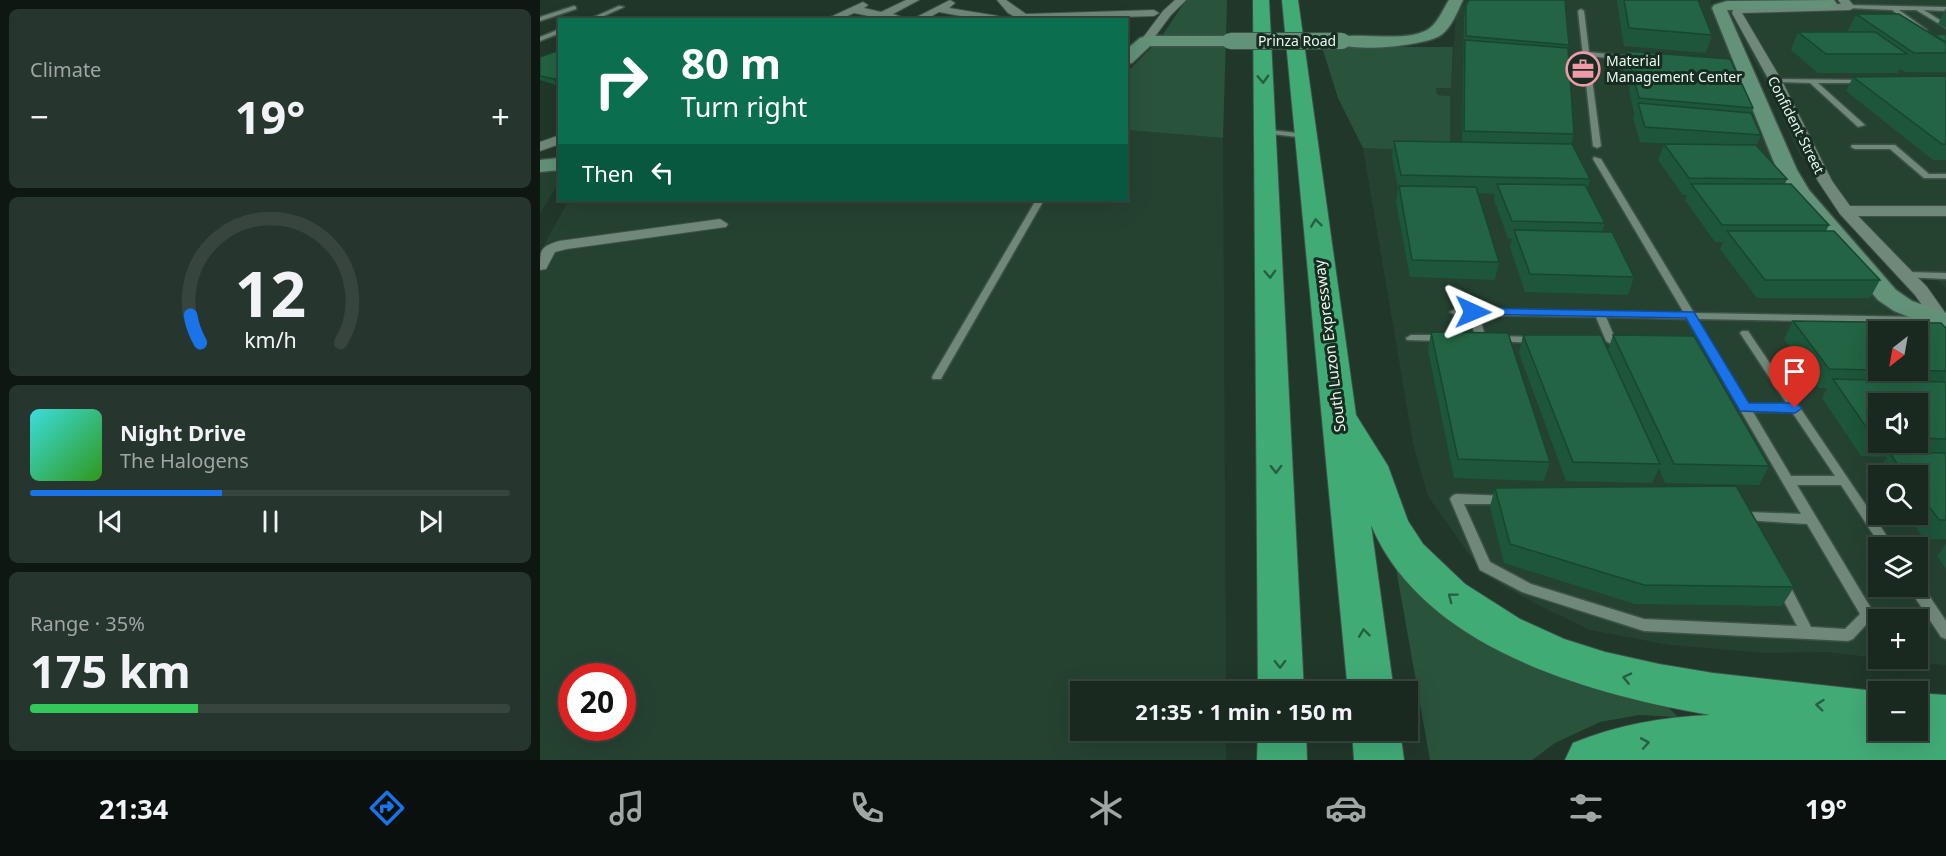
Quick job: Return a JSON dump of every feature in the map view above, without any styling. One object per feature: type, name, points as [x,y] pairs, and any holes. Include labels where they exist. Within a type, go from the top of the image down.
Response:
[{"type":"highway","points":[[1261,0],[1281,681]]},
{"type":"highway","name":"South Luzon Expressway","points":[[1290,0],[1370,681]]},
{"type":"highway","points":[[1337,406],[1371,471],[1382,505],[1403,548],[1440,588],[1482,620],[1536,648],[1592,670],[1681,690],[1868,710]]},
{"type":"highway","points":[[1928,716],[1946,717]]},
{"type":"highway","points":[[1590,760],[1612,751],[1648,742],[1714,737],[1790,740],[1946,757]]},
{"type":"highway","points":[[1282,741],[1282,760]]},
{"type":"highway","points":[[1377,741],[1379,760]]},
{"type":"street","points":[[833,18],[874,0]]},
{"type":"street","points":[[883,15],[914,0]]},
{"type":"street","points":[[920,18],[955,0]]},
{"type":"street","points":[[1001,0],[1008,0]]},
{"type":"street","points":[[1001,0],[1012,11],[1032,18]]},
{"type":"street","points":[[1128,57],[1146,41],[1167,13],[1182,0]]},
{"type":"street","name":"Prinza Road","points":[[1146,41],[1407,40],[1429,36],[1438,30],[1456,0]]},
{"type":"street","points":[[1843,6],[1830,4],[1720,7],[1737,65],[1800,193],[1887,294],[1904,306],[1944,322]]},
{"type":"street","name":"Confident Street","points":[[1843,6],[1738,10],[1825,181],[1845,211],[1906,275],[1944,322]]},
{"type":"street","points":[[852,9],[897,18]]},
{"type":"street","points":[[938,9],[992,18]]},
{"type":"street","points":[[1000,18],[1012,11]]},
{"type":"street","points":[[1125,18],[1132,13]]},
{"type":"street","points":[[1062,18],[1154,13]]},
{"type":"street","points":[[540,147],[558,139]]},
{"type":"street","points":[[540,166],[558,164]]},
{"type":"street","points":[[1845,211],[1946,211]]},
{"type":"street","points":[[540,265],[549,249],[565,244],[720,224]]},
{"type":"lane","points":[[1843,6],[1946,9]]},
{"type":"lane","points":[[594,18],[621,7]]},
{"type":"lane","points":[[540,19],[574,8]]},
{"type":"lane","points":[[1894,9],[1934,36]]},
{"type":"lane","points":[[1918,9],[1946,26]]},
{"type":"lane","points":[[1581,11],[1597,146]]},
{"type":"lane","points":[[540,39],[558,32]]},
{"type":"lane","points":[[1586,51],[1640,56]]},
{"type":"lane","points":[[1776,81],[1876,81]]},
{"type":"lane","points":[[1812,81],[1861,125]]},
{"type":"lane","points":[[1264,131],[1306,136]]},
{"type":"lane","points":[[1855,147],[1892,147],[1927,176],[1946,176]]},
{"type":"lane","points":[[1516,499],[1456,498],[1485,566],[1527,588],[1644,625],[1848,635],[1868,615],[1597,159]]},
{"type":"lane","points":[[937,377],[1039,201]]},
{"type":"lane","points":[[1906,275],[1946,276]]},
{"type":"lane","points":[[1455,312],[1690,314],[1944,322]]},
{"type":"lane","points":[[1473,312],[1480,339]]},
{"type":"lane","points":[[1599,313],[1611,341]]},
{"type":"lane","points":[[1745,333],[1881,537]]},
{"type":"lane","points":[[1411,338],[1458,338]]},
{"type":"lane","points":[[1469,339],[1552,340]]},
{"type":"lane","points":[[1599,341],[1623,341]]},
{"type":"lane","points":[[1745,408],[1795,408]]},
{"type":"lane","points":[[1788,480],[1844,481]]},
{"type":"lane","points":[[1741,501],[1751,522],[1811,519]]},
{"type":"lane","points":[[1775,570],[1807,633]]},
{"type":"lane","points":[[1922,597],[1946,633]]},
{"type":"shaded area","points":[[1186,0],[1227,0],[1223,138],[1128,130],[1128,71],[1160,39]]},
{"type":"shaded area","points":[[1710,0],[1780,155],[1923,321],[1868,321],[1868,381],[1928,381],[1928,326],[1933,332],[1946,337],[1946,665],[1928,663],[1928,609],[1868,609],[1868,657],[1828,652],[1765,653],[1670,645],[1590,630],[1497,582],[1469,554],[1428,496],[1413,443],[1363,148],[1450,152],[1450,96],[1437,95],[1436,87],[1451,87],[1456,15],[1466,1]]},
{"type":"shaded area","points":[[1839,0],[1946,0],[1946,288],[1934,276],[1897,275],[1800,155],[1761,73],[1727,12],[1727,7],[1839,5]]},
{"type":"shaded area","points":[[1322,47],[1453,47],[1451,88],[1436,88],[1437,95],[1450,96],[1450,152],[1363,148],[1338,98]]},
{"type":"shaded area","points":[[1128,130],[1223,138],[1226,681],[1070,681],[1070,741],[1226,741],[1226,760],[540,760],[540,252],[568,201],[1128,201]]},
{"type":"shaded area","points":[[558,172],[558,183],[540,214],[540,174]]},
{"type":"shaded area","points":[[1395,563],[1446,619],[1529,657],[1661,700],[1678,717],[1639,715],[1600,722],[1555,743],[1532,760],[1430,760],[1418,681],[1416,681]]},
{"type":"building","points":[[1469,0],[1565,0],[1569,45],[1466,36],[1466,5]]},
{"type":"building","points":[[1624,0],[1698,0],[1712,35],[1629,28]]},
{"type":"building","points":[[1856,14],[1899,14],[1946,43],[1946,53],[1914,53]]},
{"type":"building","points":[[1798,32],[1875,32],[1907,54],[1826,54]]},
{"type":"building","points":[[1946,34],[1946,42],[1934,35]]},
{"type":"building","points":[[1465,40],[1568,48],[1574,134],[1464,131]]},
{"type":"building","points":[[558,51],[558,78],[540,76],[540,57]]},
{"type":"building","points":[[1626,51],[1730,59],[1740,80],[1632,71]]},
{"type":"building","points":[[1633,75],[1742,84],[1753,108],[1639,98]]},
{"type":"building","points":[[1946,76],[1946,144],[1942,144],[1853,77]]},
{"type":"building","points":[[1638,103],[1751,113],[1761,135],[1645,127]]},
{"type":"building","points":[[1394,141],[1572,144],[1590,179],[1401,175]]},
{"type":"building","points":[[1664,144],[1756,145],[1787,179],[1689,178]]},
{"type":"building","points":[[1497,184],[1585,185],[1605,223],[1512,221]]},
{"type":"building","points":[[1691,184],[1791,184],[1829,225],[1722,225]]},
{"type":"building","points":[[1399,186],[1476,187],[1499,262],[1412,260]]},
{"type":"building","points":[[1514,230],[1612,232],[1634,277],[1530,274]]},
{"type":"building","points":[[1727,231],[1834,231],[1880,280],[1765,280]]},
{"type":"building","points":[[1793,321],[1868,322],[1868,370],[1829,369]]},
{"type":"building","points":[[1928,323],[1941,323],[1946,328],[1946,371],[1928,371]]},
{"type":"building","points":[[1431,332],[1508,333],[1550,462],[1458,459]]},
{"type":"building","points":[[1523,335],[1601,335],[1660,464],[1573,462]]},
{"type":"building","points":[[1613,335],[1694,336],[1769,466],[1674,464]]},
{"type":"building","points":[[1833,379],[1946,382],[1946,439],[1928,438],[1928,393],[1868,393],[1868,430]]},
{"type":"building","points":[[1890,453],[1946,453],[1946,520],[1939,520],[1928,505],[1928,465],[1898,465]]},
{"type":"building","points":[[1736,486],[1794,587],[1644,585],[1510,544],[1495,488]]},
{"type":"place","name":"Material Management Center","points":[[1583,69]]},
{"type":"route","points":[[1473,312],[1690,314],[1745,408],[1795,408]]}]
